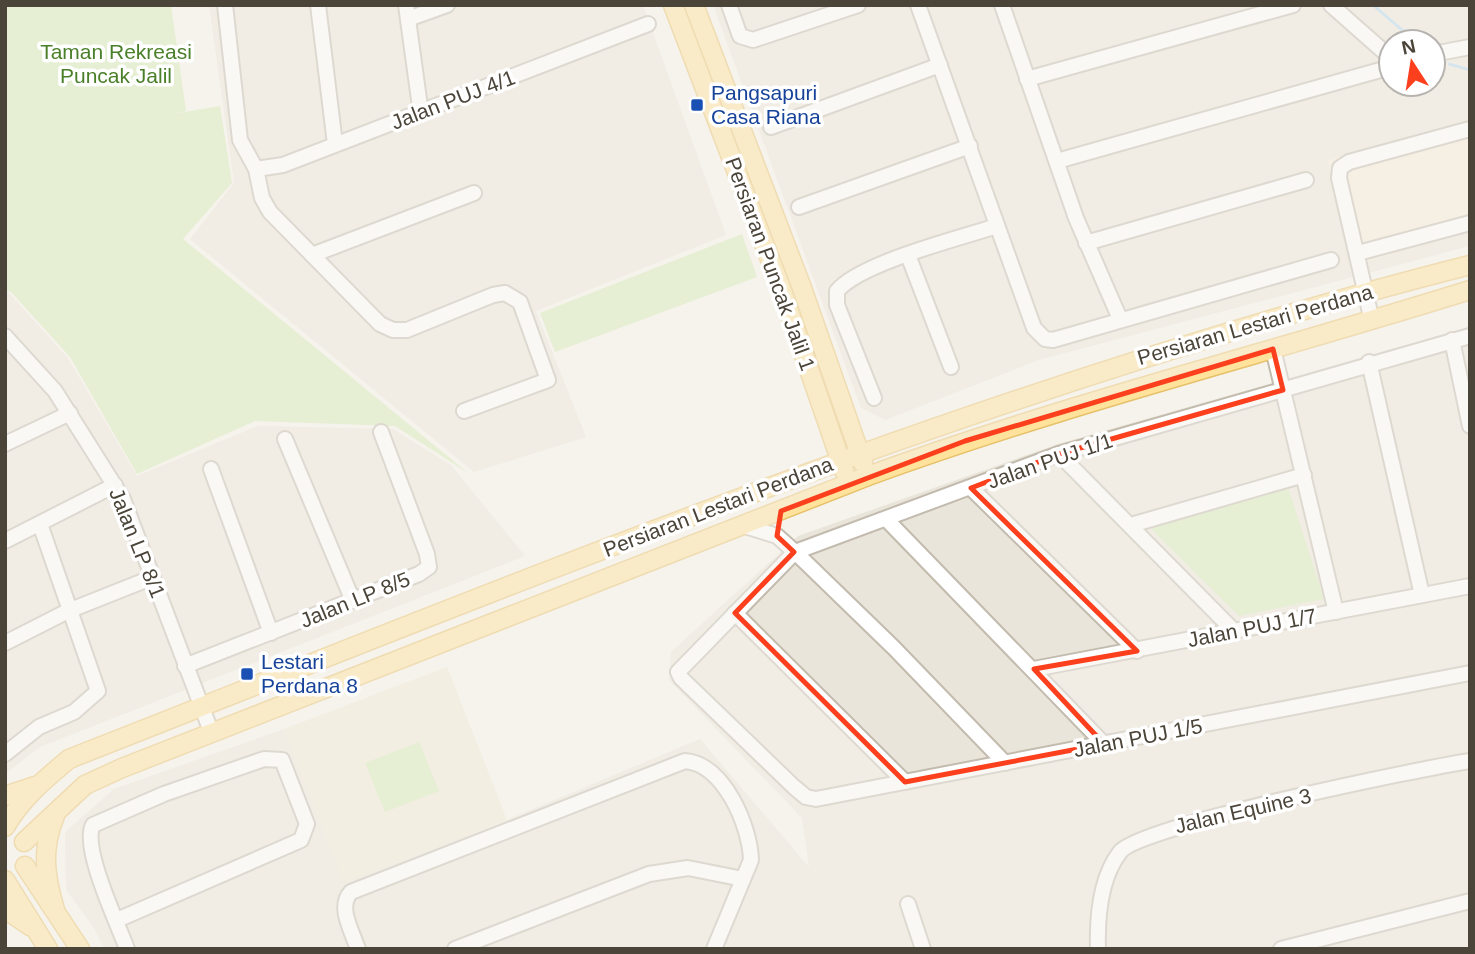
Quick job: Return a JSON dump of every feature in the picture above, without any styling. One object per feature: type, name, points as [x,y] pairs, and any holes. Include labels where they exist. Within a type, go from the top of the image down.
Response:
[{"type":"main road","name":"Persiaran Puncak Jalil 1","points":[[673,5],[780,288],[849,484]]},
{"type":"main road","name":"Persiaran Puncak Jalil 1","points":[[694,5],[802,289],[868,476]]},
{"type":"main road","name":"Persiaran Lestari Perdana","points":[[5,829],[14,811],[38,785],[69,759],[839,460],[1111,367],[1365,292],[1470,265]]},
{"type":"main road","name":"Persiaran Lestari Perdana","points":[[24,842],[85,785],[868,476],[1057,412],[1470,290]]},
{"type":"main road","points":[[846,419],[861,432],[876,439],[899,440]]},
{"type":"main road","points":[[808,472],[823,453],[830,435]]},
{"type":"main road","points":[[500,591],[513,617]]},
{"type":"main road","points":[[5,796],[38,785]]},
{"type":"main road","points":[[55,911],[44,861],[47,834],[60,806]]},
{"type":"main road","points":[[5,829],[24,842],[28,854],[25,866],[16,875],[5,879],[48,949]]},
{"type":"main road","points":[[25,866],[80,949]]},
{"type":"main road","points":[[5,909],[36,930]]},
{"type":"street","points":[[225,5],[240,140],[256,169],[262,198],[271,212],[312,256],[380,324],[393,330],[407,330],[493,295],[505,293],[520,302],[548,380],[464,411]]},
{"type":"street","points":[[318,5],[335,145]]},
{"type":"street","points":[[421,114],[407,12],[447,5]]},
{"type":"street","points":[[729,5],[738,30],[745,40],[753,40],[823,11],[858,5]]},
{"type":"street","points":[[918,5],[1034,328],[1045,339],[1053,340],[1331,260]]},
{"type":"street","points":[[1002,5],[1086,243],[1120,319]]},
{"type":"street","points":[[1027,79],[1293,5]]},
{"type":"street","points":[[1331,5],[1377,46]]},
{"type":"street","name":"Jalan PUJ 4/1","points":[[256,169],[283,165],[421,114],[648,24]]},
{"type":"street","points":[[1447,50],[1470,47]]},
{"type":"street","points":[[771,127],[940,65]]},
{"type":"street","points":[[1057,161],[1377,71]]},
{"type":"street","points":[[1372,321],[1359,253],[1339,178],[1340,168],[1349,162],[1470,129]]},
{"type":"street","points":[[799,207],[970,146]]},
{"type":"street","points":[[1086,243],[1306,180]]},
{"type":"street","points":[[312,256],[474,193]]},
{"type":"street","points":[[1359,253],[1470,223]]},
{"type":"street","points":[[874,398],[837,305],[837,291],[855,278],[908,255],[997,226]]},
{"type":"street","points":[[908,255],[951,367]]},
{"type":"street","name":"Jalan LP 8/1","points":[[5,336],[42,374],[70,412],[115,485],[212,734]]},
{"type":"street","name":"Jalan PUJ 1/1","points":[[806,797],[681,678],[678,672],[795,552],[1059,454],[1283,390],[1369,362],[1470,336]]},
{"type":"street","points":[[1452,340],[1470,426]]},
{"type":"street","points":[[1273,349],[1336,612]]},
{"type":"street","points":[[1369,362],[1422,595]]},
{"type":"street","points":[[5,444],[70,412]]},
{"type":"street","name":"Jalan LP 8/5","points":[[185,666],[419,575],[429,567],[427,554],[381,432]]},
{"type":"street","points":[[285,439],[353,601]]},
{"type":"street","points":[[1059,454],[1234,632]]},
{"type":"street","points":[[211,469],[271,633]]},
{"type":"street","points":[[1131,525],[1304,475]]},
{"type":"street","points":[[5,541],[115,485]]},
{"type":"street","points":[[971,488],[1137,651]]},
{"type":"street","points":[[777,536],[781,511]]},
{"type":"street","points":[[887,520],[1104,744]]},
{"type":"street","points":[[5,754],[39,727],[74,712],[97,693],[40,524]]},
{"type":"street","points":[[745,526],[777,536],[795,552],[894,648],[1005,763]]},
{"type":"street","points":[[5,643],[68,611],[151,578]]},
{"type":"street","name":"Jalan PUJ 1/7","points":[[1034,669],[1470,586]]},
{"type":"street","points":[[735,613],[905,782]]},
{"type":"street","name":"Jalan PUJ 1/5","points":[[806,797],[816,799],[1470,673]]},
{"type":"street","points":[[117,920],[301,840],[307,824],[286,766],[276,757],[264,759],[97,821],[90,830],[89,842],[127,949]]},
{"type":"street","points":[[358,949],[344,907],[345,898],[359,888],[675,763],[695,761],[704,766],[740,812],[751,844],[751,860],[713,949]]},
{"type":"street","name":"Jalan Equine 3","points":[[1098,949],[1100,901],[1121,851],[1133,842],[1216,816],[1470,761]]},
{"type":"street","points":[[455,949],[649,874],[688,868],[743,879]]},
{"type":"street","points":[[1281,949],[1470,901]]},
{"type":"street","points":[[908,904],[923,949]]},
{"type":"highlighted area","points":[[1273,349],[1283,390],[1059,454],[971,488],[1137,651],[1034,669],[1104,744],[905,782],[735,613],[794,552],[777,536],[781,511],[965,441]]},
{"type":"shaded area","points":[[209,5],[643,5],[726,235],[536,311],[586,437],[474,472],[190,239],[234,183]]},
{"type":"shaded area","points":[[713,5],[1470,5],[1470,246],[1039,360],[885,420],[861,408]]},
{"type":"shaded area","points":[[1470,120],[1470,231],[1354,265],[1328,160]]},
{"type":"shaded area","name":"Lestari Perdana 8","points":[[5,293],[9,293],[68,358],[137,476],[258,426],[393,429],[451,465],[525,556],[40,747],[5,774]]},
{"type":"shaded area","points":[[1470,327],[1470,949],[104,949],[94,928],[66,890],[65,832],[114,789],[284,729],[344,882],[507,820],[700,739],[809,867],[802,818],[669,680],[671,652],[798,536],[1058,444]]},
{"type":"shaded area","points":[[447,667],[507,820],[344,883],[284,729]]},
{"type":"green space","name":"Taman Rekreasi Puncak Jalil","points":[[5,5],[171,5],[186,111],[172,114],[220,106],[232,183],[183,239],[468,473],[395,426],[255,421],[137,474],[70,357],[10,291],[5,292]]},
{"type":"green space","points":[[742,234],[757,277],[555,352],[540,313]]},
{"type":"green space","points":[[1288,487],[1324,599],[1239,616],[1152,530],[1155,524]]},
{"type":"green space","points":[[419,742],[439,791],[385,812],[365,763]]},
{"type":"waterway","points":[[1373,5],[1400,28]]},
{"type":"waterway","points":[[1449,64],[1470,70]]},
{"type":"place","name":"Pangsapuri Casa Riana","points":[[697,105]]},
{"type":"place","name":"Lestari Perdana 8","points":[[247,674]]}]
